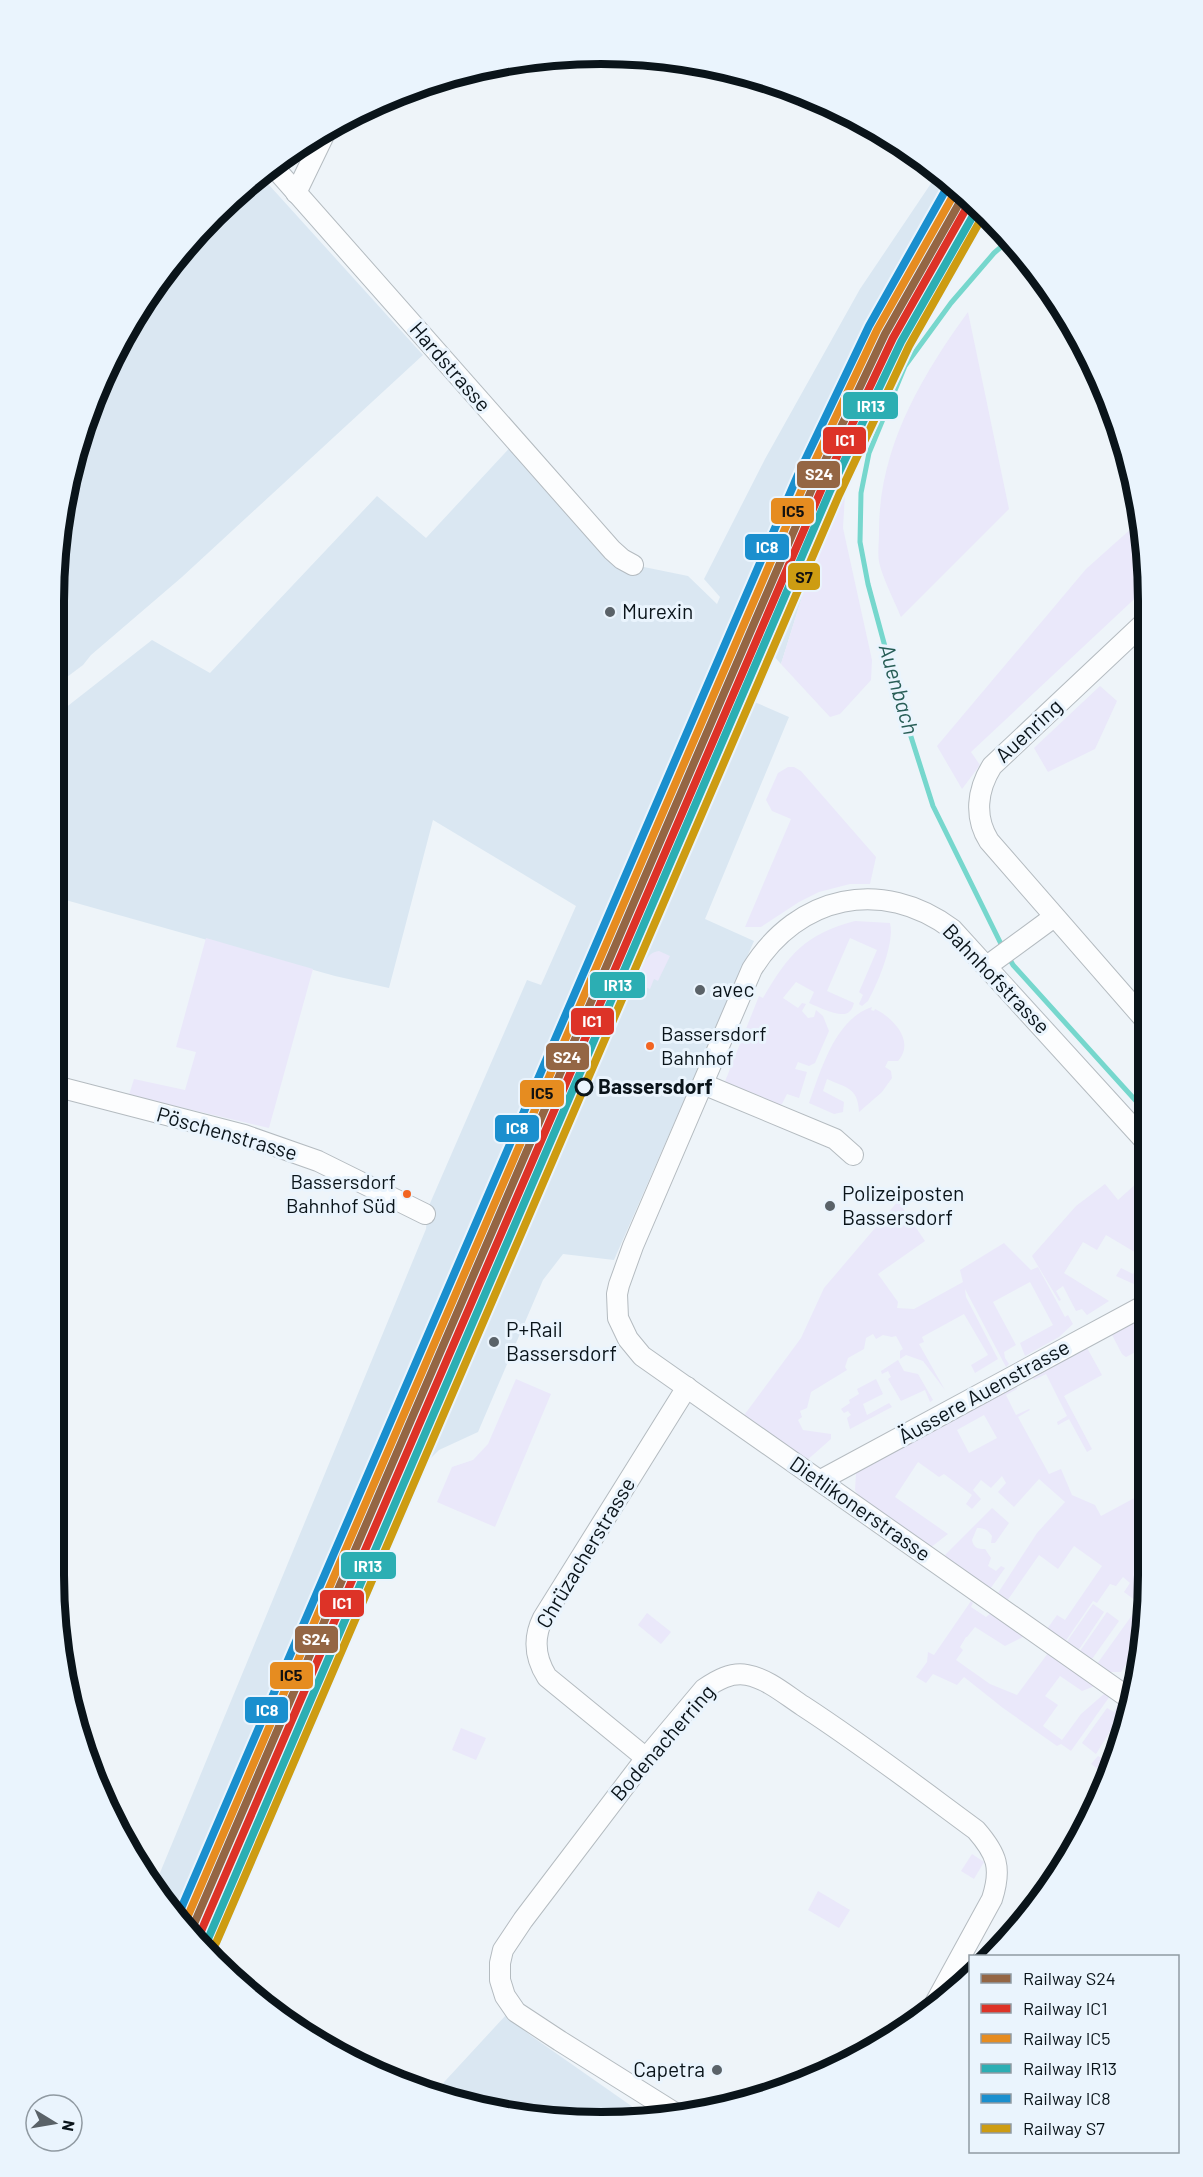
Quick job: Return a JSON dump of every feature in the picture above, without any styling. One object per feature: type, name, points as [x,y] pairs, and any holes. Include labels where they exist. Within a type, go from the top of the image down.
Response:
[{"type":"street","points":[[296,194],[320,145]]},
{"type":"street","name":"Hardstrasse","points":[[278,173],[612,550],[622,560],[633,565]]},
{"type":"street","name":"Auenring","points":[[1138,629],[997,760],[987,773],[981,787],[979,813],[986,835],[1138,1011]]},
{"type":"street","name":"Bahnhofstrasse","points":[[617,1296],[622,1274],[633,1245],[746,983],[760,957],[788,927],[822,908],[856,899],[891,900],[903,903],[924,911],[1000,956],[1138,1132]]},
{"type":"street","points":[[1000,956],[1054,916]]},
{"type":"street","points":[[703,1084],[835,1139],[853,1155]]},
{"type":"street","name":"Pöschenstrasse","points":[[64,1088],[244,1135],[273,1145],[318,1161],[425,1214]]},
{"type":"street","name":"Dietlikonerstrasse","points":[[617,1296],[618,1318],[633,1347],[653,1364],[1124,1695]]},
{"type":"street","name":"Äussere Auenstrasse","points":[[821,1480],[1138,1309]]},
{"type":"street","name":"Chrüzacherstrasse","points":[[646,1758],[547,1677],[539,1663],[537,1636],[543,1618],[687,1387]]},
{"type":"street","name":"Bodenacherring","points":[[668,2108],[516,2012],[505,1996],[500,1980],[503,1950],[508,1940],[646,1758],[704,1689],[716,1680],[735,1674],[747,1675],[779,1690],[856,1740],[976,1830],[990,1847],[996,1861],[998,1881],[992,1899],[942,1991]]},
{"type":"shaded area","points":[[934,180],[973,214],[961,232],[946,279],[913,323],[872,394],[833,498],[781,664],[771,653],[750,700],[789,717],[705,919],[754,941],[614,1260],[563,1254],[543,1280],[478,1432],[439,1450],[417,1472],[385,1548],[358,1582],[222,1897],[201,1933],[158,1878],[426,1229],[428,1208],[527,980],[541,985],[576,906],[433,820],[389,988],[335,976],[64,900],[64,709],[152,640],[210,673],[377,496],[426,538],[516,441],[639,566],[688,576],[717,604],[720,597],[704,579],[765,459],[860,289]]},
{"type":"shaded area","points":[[266,182],[423,355],[182,577],[91,655],[83,665],[64,679],[66,566],[75,497],[93,429],[105,396],[136,333],[175,275],[222,222]]},
{"type":"shaded area","points":[[968,312],[1009,509],[901,617],[884,579],[878,550],[881,503],[886,473],[894,444],[918,389]]},
{"type":"shaded area","points":[[847,460],[843,528],[872,660],[871,680],[840,714],[830,717],[781,664]]},
{"type":"shaded area","points":[[1133,527],[1138,596],[971,752],[980,765],[962,789],[937,746],[1086,569]]},
{"type":"shaded area","points":[[1100,686],[1117,701],[1095,749],[1048,772],[1034,748]]},
{"type":"shaded area","points":[[788,767],[801,771],[876,857],[870,884],[850,884],[819,892],[761,927],[745,927],[791,819],[772,811],[766,800],[778,773]]},
{"type":"shaded area","points":[[855,921],[890,923],[888,951],[868,1001],[862,1006],[859,1004],[863,995],[859,992],[877,950],[850,938],[827,991],[854,1003],[850,1011],[846,1014],[835,1013],[809,1003],[814,992],[796,982],[783,998],[798,1008],[802,1003],[806,1004],[802,1011],[808,1018],[814,1017],[816,1010],[823,1016],[829,1031],[815,1063],[809,1066],[798,1062],[795,1069],[807,1072],[799,1098],[787,1094],[782,1104],[778,1105],[724,1084],[759,996],[763,998],[781,970],[800,948],[823,932]]},
{"type":"shaded area","points":[[206,938],[313,969],[269,1128],[129,1095],[134,1079],[185,1090],[196,1052],[176,1047]]},
{"type":"shaded area","points":[[659,951],[670,956],[658,981],[654,979],[650,989],[636,983],[647,958]]},
{"type":"shaded area","points":[[872,1007],[871,1010],[875,1009],[882,1013],[900,1030],[903,1038],[903,1053],[898,1061],[888,1061],[885,1067],[891,1071],[892,1078],[882,1092],[859,1112],[853,1093],[827,1079],[823,1091],[844,1102],[843,1112],[834,1114],[809,1103],[824,1061],[839,1034],[859,1013]]},
{"type":"shaded area","points":[[1138,1182],[1138,1254],[1106,1235],[1097,1250],[1083,1242],[1064,1273],[1109,1301],[1087,1315],[1082,1309],[1076,1311],[1063,1286],[1056,1291],[1061,1300],[1059,1301],[1032,1256],[1076,1206],[1105,1184],[1118,1200]]},
{"type":"shaded area","points":[[898,1201],[925,1241],[878,1274],[898,1302],[897,1308],[914,1309],[963,1282],[960,1270],[1004,1243],[1031,1270],[1038,1267],[1065,1317],[1068,1315],[1073,1324],[1059,1337],[1025,1356],[1020,1343],[1053,1325],[1030,1282],[993,1302],[1016,1345],[1004,1352],[1009,1364],[1006,1367],[965,1289],[966,1297],[998,1359],[975,1373],[971,1365],[988,1355],[964,1314],[922,1337],[924,1342],[919,1344],[945,1390],[923,1361],[906,1355],[900,1359],[900,1351],[903,1349],[896,1336],[883,1335],[876,1339],[873,1334],[866,1338],[864,1349],[848,1358],[845,1367],[847,1370],[811,1392],[807,1408],[800,1411],[802,1417],[798,1420],[803,1430],[831,1434],[831,1439],[805,1462],[742,1418],[801,1338],[824,1288]]},
{"type":"shaded area","points":[[1138,1266],[1138,1286],[1116,1276],[1121,1268],[1133,1274]]},
{"type":"shaded area","points":[[1138,1318],[1138,1351],[1126,1357],[1122,1354],[1111,1333]]},
{"type":"shaded area","points":[[1086,1346],[1102,1375],[1064,1396],[1092,1449],[1087,1452],[1069,1419],[1058,1425],[1057,1422],[1067,1416],[1046,1374],[1034,1380],[1032,1376]]},
{"type":"shaded area","points":[[898,1360],[904,1371],[918,1374],[933,1400],[930,1402],[925,1390],[901,1401],[888,1379],[891,1377],[888,1371],[882,1374],[881,1371]]},
{"type":"shaded area","points":[[516,1379],[551,1394],[495,1527],[437,1502],[452,1467],[473,1460],[488,1444]]},
{"type":"shaded area","points":[[876,1379],[883,1394],[863,1404],[867,1415],[889,1403],[892,1407],[850,1429],[847,1418],[851,1415],[848,1411],[844,1413],[841,1409],[859,1394],[857,1389]]},
{"type":"shaded area","points":[[1016,1385],[1017,1389],[1006,1395],[1016,1415],[1030,1410],[1018,1417],[1049,1474],[1061,1469],[1072,1495],[1095,1505],[1101,1516],[1138,1496],[1137,1602],[1124,1592],[1130,1583],[1123,1577],[1116,1586],[1110,1584],[1097,1603],[1093,1601],[1065,1642],[1047,1629],[1057,1615],[1065,1620],[1102,1566],[1074,1546],[1058,1569],[1039,1555],[1007,1601],[998,1593],[1037,1533],[1065,1502],[1039,1479],[1014,1507],[998,1492],[1006,1483],[1002,1476],[991,1488],[981,1480],[973,1490],[981,1499],[972,1509],[966,1504],[972,1495],[944,1474],[939,1477],[918,1462],[895,1497],[948,1534],[930,1548],[859,1497],[855,1490],[856,1473]],"holes":[[[984,1415],[997,1438],[969,1453],[957,1430]]]},
{"type":"shaded area","points":[[992,1508],[1009,1523],[995,1543],[991,1543],[992,1536],[982,1528],[977,1528],[972,1540],[975,1546],[985,1549],[991,1558],[988,1566],[996,1571],[1001,1566],[1005,1568],[990,1589],[945,1555]]},
{"type":"shaded area","points":[[971,1601],[973,1603],[971,1607],[986,1617],[991,1613],[1025,1636],[1005,1646],[975,1627],[966,1637],[960,1647],[963,1650],[956,1660],[990,1684],[1017,1695],[1048,1653],[1095,1686],[1082,1691],[1060,1676],[1045,1696],[1058,1705],[1043,1726],[1062,1740],[1081,1714],[1105,1693],[1110,1696],[1071,1751],[1061,1744],[1057,1746],[964,1677],[957,1685],[933,1674],[926,1683],[916,1677],[927,1662],[928,1652],[934,1655]]},
{"type":"shaded area","points":[[1093,1604],[1104,1612],[1078,1651],[1066,1643]]},
{"type":"shaded area","points":[[1137,1608],[1132,1655],[1121,1672],[1108,1672],[1097,1664]]},
{"type":"shaded area","points":[[1107,1612],[1119,1621],[1092,1659],[1080,1651]]},
{"type":"shaded area","points":[[647,1613],[671,1632],[661,1644],[638,1625]]},
{"type":"shaded area","points":[[1119,1703],[1122,1705],[1116,1727],[1114,1725],[1096,1754],[1082,1743],[1107,1708],[1114,1712]]},
{"type":"shaded area","points":[[461,1728],[486,1738],[476,1760],[452,1750]]},
{"type":"shaded area","points":[[1098,1756],[1105,1761],[1101,1772],[1091,1764]]},
{"type":"shaded area","points":[[972,1854],[984,1862],[974,1879],[961,1871]]},
{"type":"shaded area","points":[[818,1891],[850,1910],[839,1928],[808,1910]]},
{"type":"shaded area","points":[[506,2015],[530,2035],[638,2111],[602,2112],[531,2108],[439,2087]]},
{"type":"waterway","name":"Auenbach","points":[[1003,245],[951,303],[905,366],[869,453],[861,493],[860,542],[868,584],[900,702],[933,806],[1003,948]]},
{"type":"waterway","name":"Auenbach","points":[[1008,956],[1013,965],[1138,1103]]},
{"type":"rail line","name":"IC8","points":[[181,1909],[797,477],[869,326],[946,190]]},
{"type":"rail line","name":"IC5","points":[[187,1917],[806,480],[877,330],[953,196]]},
{"type":"rail line","name":"S24","points":[[194,1925],[814,484],[885,334],[960,202]]},
{"type":"rail line","name":"IC1","points":[[200,1933],[822,488],[893,338],[966,208]]},
{"type":"rail line","name":"IR13","points":[[208,1939],[830,491],[901,342],[974,215]]},
{"type":"rail line","name":"S7","points":[[216,1943],[839,495],[909,346],[980,221]]},
{"type":"place","name":"Murexin","points":[[610,612]]},
{"type":"place","name":"avec","points":[[700,990]]},
{"type":"place","name":"Bassersdorf Bahnhof","points":[[650,1046]]},
{"type":"place","name":"Bassersdorf","points":[[584,1087]]},
{"type":"place","name":"Bassersdorf Bahnhof Süd","points":[[407,1194]]},
{"type":"place","name":"Polizeiposten Bassersdorf","points":[[830,1206]]},
{"type":"place","name":"P+Rail Bassersdorf","points":[[494,1342]]},
{"type":"place","name":"Capetra","points":[[717,2070]]}]
